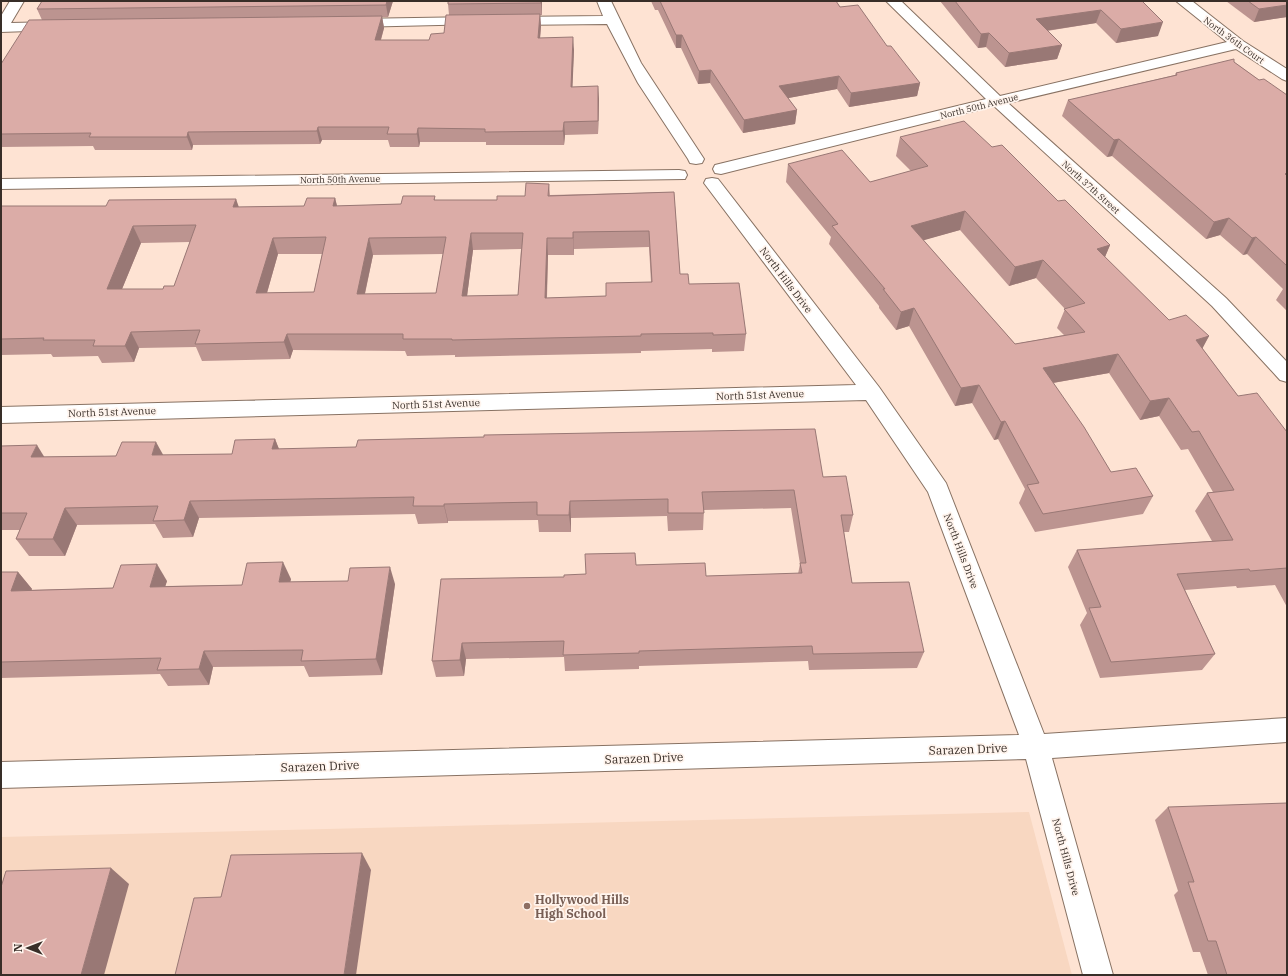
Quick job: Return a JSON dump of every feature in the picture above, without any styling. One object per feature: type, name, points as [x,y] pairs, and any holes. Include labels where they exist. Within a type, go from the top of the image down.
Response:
[{"type":"street","points":[[2,27],[18,1]]},
{"type":"street","points":[[604,1],[611,20],[650,92],[696,159]]},
{"type":"street","name":"North 37th Street","points":[[893,1],[997,101],[1219,302],[1287,375]]},
{"type":"street","name":"North 36th Court","points":[[1183,1],[1238,44],[1287,76]]},
{"type":"street","points":[[342,23],[611,20]]},
{"type":"street","points":[[2,27],[73,26]]},
{"type":"street","name":"North 50th Avenue","points":[[1,184],[701,179],[997,101],[1238,44]]},
{"type":"street","points":[[696,159],[714,162],[701,179],[678,171],[684,163],[696,159]]},
{"type":"street","name":"North Hills Drive","points":[[701,179],[872,392],[938,489],[1036,747],[1098,975]]},
{"type":"street","name":"North 51st Avenue","points":[[1,416],[872,392]]},
{"type":"street","name":"Sarazen Drive","points":[[1,775],[1036,747],[1287,730]]},
{"type":"shaded area","name":"Hollywood Hills High School","points":[[1029,812],[1072,975],[1,975],[1,837]]},
{"type":"building","points":[[42,1],[387,1],[386,5],[37,9]]},
{"type":"building","points":[[448,1],[541,1],[541,3],[448,4]]},
{"type":"building","points":[[660,1],[836,1],[840,7],[858,5],[887,46],[891,46],[920,83],[851,93],[839,76],[779,86],[797,110],[744,120],[711,70],[699,71],[682,35],[676,35]]},
{"type":"building","points":[[955,1],[1142,1],[1163,22],[1121,29],[1101,10],[1036,19],[1062,45],[1009,53],[989,33],[981,34]]},
{"type":"building","points":[[1248,1],[1287,1],[1287,5],[1259,9]]},
{"type":"building","points":[[540,14],[538,38],[573,37],[571,87],[598,86],[598,121],[564,122],[563,131],[485,132],[485,129],[418,128],[417,134],[387,134],[389,127],[318,127],[317,131],[188,132],[187,137],[89,137],[91,133],[1,134],[1,64],[29,20],[382,16],[375,40],[429,40],[431,34],[444,33],[446,15]]},
{"type":"building","points":[[1234,59],[1234,62],[1259,80],[1264,79],[1287,95],[1287,172],[1285,174],[1287,176],[1287,266],[1256,237],[1252,238],[1229,218],[1214,222],[1119,139],[1114,140],[1068,100],[1177,75],[1176,73]]},
{"type":"building","points":[[964,121],[992,147],[1002,145],[1058,201],[1065,200],[1110,245],[1097,249],[1169,320],[1186,315],[1209,336],[1196,340],[1238,396],[1257,393],[1287,432],[1287,568],[1177,574],[1215,654],[1111,662],[1089,608],[1101,607],[1077,550],[1233,540],[1207,493],[1234,490],[1199,431],[1192,432],[1169,398],[1150,401],[1118,354],[1043,368],[1084,427],[1111,472],[1136,468],[1153,496],[1043,514],[1027,485],[1039,483],[1005,421],[1001,422],[979,385],[961,388],[914,308],[901,312],[883,289],[885,289],[832,226],[838,224],[788,164],[842,150],[870,182],[928,166],[900,137]],"holes":[[[965,211],[1015,267],[1043,260],[1085,303],[1064,309],[1085,332],[1015,344],[911,226]]]},
{"type":"building","points":[[526,183],[549,184],[548,196],[674,192],[680,274],[688,274],[689,284],[739,283],[746,334],[641,334],[641,336],[452,340],[403,339],[403,334],[287,334],[284,342],[195,344],[200,330],[131,332],[125,346],[93,346],[95,340],[43,340],[44,338],[1,339],[1,206],[106,206],[109,200],[236,199],[233,207],[304,206],[307,198],[335,198],[333,206],[401,204],[403,196],[435,196],[434,200],[497,200],[497,196],[525,196]],"holes":[[[196,225],[174,286],[164,286],[163,289],[107,289],[133,226]],[[649,231],[652,282],[606,283],[606,296],[545,298],[547,238],[573,238],[573,232]],[[471,233],[523,233],[518,295],[462,296]],[[326,237],[314,292],[256,293],[273,238]],[[446,237],[436,293],[357,294],[369,238]]]},
{"type":"building","points":[[815,429],[823,477],[846,476],[853,515],[841,515],[852,583],[909,582],[924,652],[813,654],[812,646],[639,651],[639,653],[563,655],[564,641],[462,643],[460,660],[432,661],[441,579],[564,577],[564,575],[586,574],[585,554],[635,553],[636,565],[705,563],[706,576],[802,573],[800,563],[806,563],[794,490],[702,492],[704,513],[668,513],[668,499],[570,501],[569,515],[537,515],[537,502],[413,506],[414,497],[190,501],[184,520],[153,521],[158,506],[65,508],[53,539],[16,539],[27,513],[1,513],[1,446],[37,445],[31,457],[116,456],[122,442],[156,442],[152,455],[232,454],[235,440],[275,439],[272,449],[356,447],[358,440],[484,437],[484,435]]},
{"type":"building","points":[[283,562],[279,582],[348,581],[350,568],[390,567],[376,659],[301,661],[303,650],[204,651],[199,669],[157,670],[161,658],[1,662],[1,572],[18,572],[11,591],[113,588],[121,565],[157,564],[150,587],[242,585],[247,563]]},
{"type":"building","points":[[1287,803],[1287,975],[1227,975],[1216,941],[1208,941],[1188,882],[1194,882],[1168,807]]},
{"type":"building","points":[[362,853],[344,975],[175,975],[194,898],[221,897],[231,855]]},
{"type":"building","points":[[111,868],[81,975],[1,975],[1,887],[6,871]]},
{"type":"place","name":"Hollywood Hills High School","points":[[527,906]]}]
